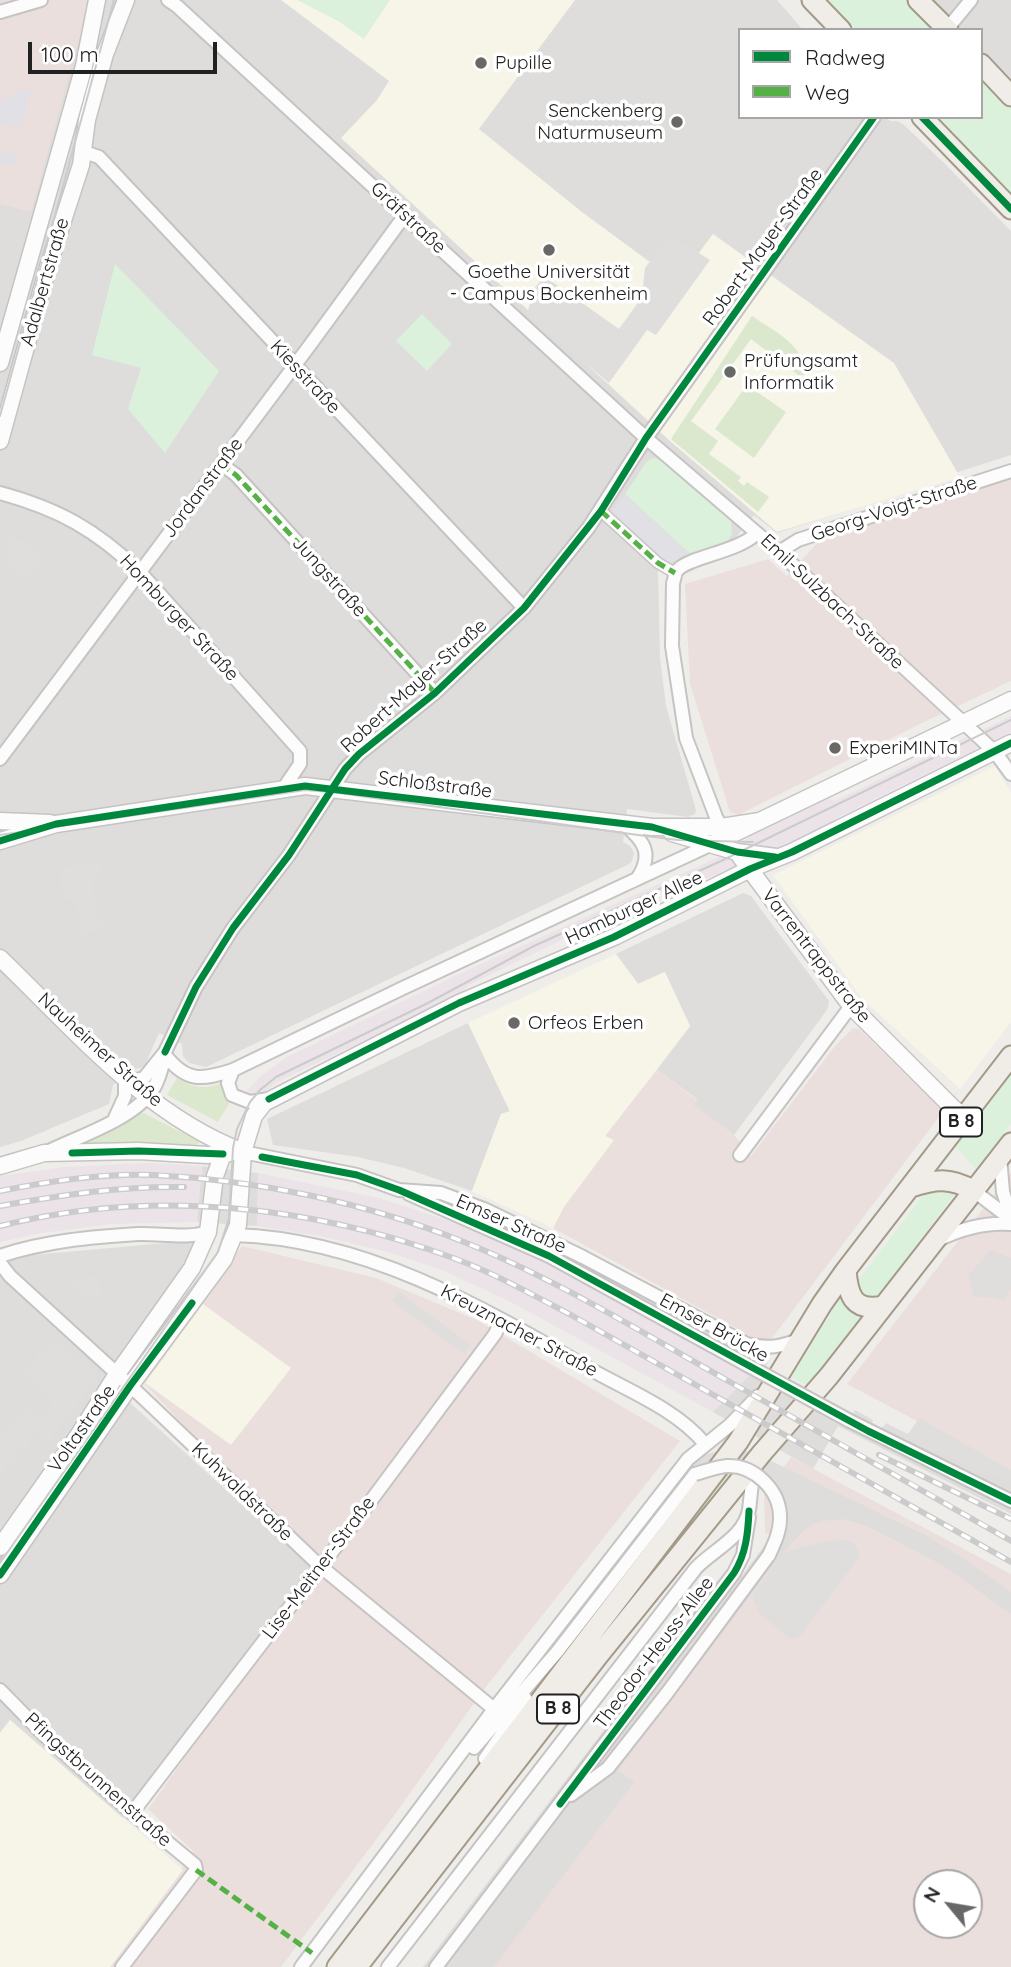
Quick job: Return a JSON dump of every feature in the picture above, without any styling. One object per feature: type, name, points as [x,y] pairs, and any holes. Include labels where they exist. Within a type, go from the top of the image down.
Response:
[{"type":"main road","points":[[812,0],[839,28]]},
{"type":"main road","points":[[918,0],[945,28]]},
{"type":"main road","points":[[983,66],[1011,96]]},
{"type":"main road","points":[[924,119],[1011,209]]},
{"type":"main road","name":"Theodor-Heuss-Allee","points":[[337,1967],[738,1442],[846,1270],[1011,1056]]},
{"type":"main road","name":"Theodor-Heuss-Allee","points":[[357,1967],[607,1646],[762,1453],[829,1376],[1005,1150]]},
{"type":"main road","points":[[911,1187],[942,1179],[957,1182],[974,1191]]},
{"type":"main road","points":[[846,1270],[847,1287],[853,1300],[867,1308],[883,1306]]},
{"type":"street","points":[[0,12],[41,0]]},
{"type":"street","name":"Adalbertstraße","points":[[0,363],[83,66],[97,0]]},
{"type":"street","name":"Adalbertstraße","points":[[0,441],[48,267],[84,152],[87,120],[105,54],[126,0]]},
{"type":"street","name":"Gräfstraße","points":[[167,0],[177,6],[646,438]]},
{"type":"street","points":[[949,28],[971,0]]},
{"type":"street","name":"Robert-Mayer-Straße","points":[[148,1096],[192,995],[208,968],[233,928],[289,855],[345,769],[359,754],[435,693],[524,608],[601,511],[646,438],[873,119]]},
{"type":"street","name":"Kiesstraße","points":[[84,152],[99,157],[524,608]]},
{"type":"street","points":[[52,177],[58,171],[67,173],[74,185]]},
{"type":"street","name":"Jordanstraße","points":[[0,760],[405,215]]},
{"type":"street","points":[[0,381],[8,386],[17,380]]},
{"type":"street","name":"Emil-Sulzbach-Straße","points":[[646,438],[779,552],[995,752],[1011,774]]},
{"type":"street","name":"Jungstraße","points":[[221,464],[236,475],[435,693]]},
{"type":"street","name":"Georg-Voigt-Straße","points":[[779,552],[798,540],[1011,471]]},
{"type":"street","name":"Homburger Straße","points":[[0,493],[66,516],[121,555],[139,572],[300,751],[300,764],[283,789]]},
{"type":"street","points":[[601,511],[658,563],[676,573]]},
{"type":"street","points":[[721,836],[686,738],[672,646],[672,605],[676,573],[692,561],[743,544],[757,533]]},
{"type":"street","points":[[963,723],[1011,700]]},
{"type":"street","name":"Schloßstraße","points":[[0,841],[56,824],[305,786],[721,836],[760,821],[963,723]]},
{"type":"street","name":"Hamburger Allee","points":[[233,1070],[228,1083],[232,1096],[250,1102],[270,1099],[459,1003],[614,937],[1011,743]]},
{"type":"street","name":"Schloßstraße","points":[[0,821],[56,824]]},
{"type":"street","points":[[623,824],[638,835],[645,853],[645,867],[636,880]]},
{"type":"street","name":"Schloßstraße","points":[[721,836],[737,852],[782,857]]},
{"type":"street","name":"Hamburger Allee","points":[[165,1054],[178,1070],[198,1078],[233,1070],[636,880],[721,836]]},
{"type":"street","name":"Varrentrappstraße","points":[[737,852],[852,1006],[965,1117]]},
{"type":"street","name":"Nauheimer Straße","points":[[0,958],[125,1078],[172,1115],[243,1152]]},
{"type":"street","points":[[740,1155],[852,1006]]},
{"type":"street","name":"Robert-Mayer-Straße","points":[[125,1078],[144,1078],[165,1054]]},
{"type":"street","points":[[114,1120],[125,1096],[125,1078]]},
{"type":"street","points":[[0,1166],[44,1153],[114,1120],[139,1105],[148,1096]]},
{"type":"street","name":"Hamburger Allee","points":[[243,1152],[254,1116],[270,1099]]},
{"type":"street","points":[[1005,1150],[1005,1199],[1011,1220]]},
{"type":"street","points":[[44,1153],[243,1152]]},
{"type":"street","name":"Emser Straße","points":[[243,1152],[345,1172],[399,1190],[440,1193],[484,1209],[583,1256],[747,1344],[766,1348],[780,1347],[801,1339]]},
{"type":"street","name":"Voltastraße","points":[[0,1575],[130,1386],[219,1266],[238,1225],[243,1152]]},
{"type":"street","name":"Voltastraße","points":[[0,1547],[192,1268],[208,1231],[215,1176],[223,1154]]},
{"type":"street","name":"Emser Brücke","points":[[399,1190],[549,1256],[868,1431],[1011,1501]]},
{"type":"street","points":[[974,1191],[1011,1220]]},
{"type":"street","points":[[933,1242],[964,1229],[1011,1220]]},
{"type":"street","points":[[0,1255],[34,1245],[77,1239],[142,1234],[199,1235],[208,1231]]},
{"type":"street","name":"Kreuznacher Straße","points":[[235,1235],[319,1247],[354,1256],[452,1293],[646,1400],[681,1422],[705,1444]]},
{"type":"street","name":"Kuhwaldstraße","points":[[0,1263],[10,1276],[320,1566],[494,1709]]},
{"type":"street","name":"Lise-Meitner-Straße","points":[[132,1813],[495,1334],[502,1320]]},
{"type":"street","name":"Theodor-Heuss-Allee","points":[[301,1967],[494,1709],[688,1459],[730,1425],[783,1371]]},
{"type":"street","name":"Theodor-Heuss-Allee","points":[[436,1967],[734,1573],[743,1555],[751,1483],[762,1453]]},
{"type":"street","name":"Theodor-Heuss-Allee","points":[[405,1827],[557,1652],[695,1474],[729,1466],[750,1471],[769,1486],[780,1509],[779,1528],[769,1555],[608,1768],[560,1804]]},
{"type":"street","name":"Theodor-Heuss-Allee","points":[[388,1967],[696,1568],[707,1556],[733,1538],[749,1511]]},
{"type":"street","name":"Theodor-Heuss-Allee","points":[[411,1868],[557,1652]]},
{"type":"street","name":"Pfingstbrunnenstraße","points":[[0,1690],[45,1736],[193,1863],[196,1870],[122,1967]]},
{"type":"shaded area","points":[[0,0],[777,0],[801,28],[738,28],[738,119],[897,121],[943,162],[1011,231],[1011,455],[936,479],[932,484],[777,533],[754,515],[730,545],[688,555],[658,571],[660,658],[666,706],[696,810],[695,814],[688,817],[627,809],[623,842],[630,846],[634,853],[629,864],[206,1067],[189,1063],[183,1056],[182,1044],[159,1033],[145,1065],[128,1070],[113,1085],[109,1104],[21,1141],[0,1147]]},
{"type":"shaded area","points":[[0,0],[90,0],[31,212],[0,204]]},
{"type":"shaded area","name":"Goethe Universität - Campus Bockenheim","points":[[281,0],[575,0],[479,129],[582,212],[677,282],[713,234],[894,363],[960,477],[777,532],[670,441],[341,138],[377,100],[389,81]]},
{"type":"shaded area","points":[[820,0],[1011,0],[1011,196],[982,119],[983,28],[847,28]]},
{"type":"shaded area","points":[[21,89],[31,92],[21,125],[17,127],[0,123],[0,101]]},
{"type":"shaded area","points":[[0,151],[18,155],[15,166],[0,163]]},
{"type":"shaded area","points":[[670,235],[710,260],[656,335],[647,330],[609,383],[527,314],[534,289],[544,276],[619,329],[642,297],[645,268]]},
{"type":"shaded area","points":[[1011,479],[1011,681],[738,815],[730,812],[690,684],[685,584],[768,559],[787,576],[818,542]]},
{"type":"shaded area","points":[[625,494],[689,553],[670,563],[667,568],[608,517]]},
{"type":"shaded area","points":[[11,537],[24,542],[44,558],[26,578],[4,563]]},
{"type":"shaded area","points":[[1011,716],[1011,732],[837,818],[832,825],[703,880],[677,884],[469,985],[456,997],[275,1083],[263,1093],[244,1094],[262,1075],[287,1057],[459,974],[741,847],[748,837],[826,798],[835,801]]},
{"type":"shaded area","points":[[995,766],[1011,793],[1011,1022],[960,1089],[861,997],[773,875]]},
{"type":"shaded area","points":[[100,861],[102,875],[91,877],[98,919],[115,916],[116,919],[82,937],[75,899],[64,900],[59,868],[79,865],[79,868],[85,867],[85,864]]},
{"type":"shaded area","points":[[743,893],[751,896],[829,1001],[828,1008],[819,1021],[734,1135],[693,1105],[697,1099],[657,1070],[690,1026],[664,972],[638,984],[616,954]]},
{"type":"shaded area","points":[[616,954],[638,984],[665,972],[690,1026],[605,1136],[614,1140],[564,1207],[553,1228],[472,1191],[501,1114],[510,1111],[468,1023]]},
{"type":"shaded area","points":[[468,1023],[510,1112],[501,1114],[472,1191],[404,1168],[358,1157],[273,1145],[267,1119]]},
{"type":"shaded area","points":[[853,1028],[859,1029],[942,1110],[960,1089],[767,1345],[553,1228],[563,1207],[613,1140],[605,1136],[657,1070],[697,1100],[694,1105],[734,1135],[751,1156],[835,1046]]},
{"type":"shaded area","points":[[149,1163],[202,1166],[197,1222],[112,1224],[42,1233],[0,1242],[0,1176],[64,1167]]},
{"type":"shaded area","points":[[258,1173],[379,1198],[471,1228],[517,1248],[594,1288],[749,1376],[713,1412],[509,1301],[444,1271],[392,1253],[320,1236],[257,1226]]},
{"type":"shaded area","points":[[1011,1173],[1011,1471],[847,1384]]},
{"type":"shaded area","points":[[189,1241],[198,1245],[189,1266],[105,1380],[313,1569],[122,1819],[10,1720],[0,1733],[0,1261],[20,1256]]},
{"type":"shaded area","points":[[242,1246],[376,1278],[477,1320],[680,1441],[485,1688],[281,1967],[110,1967],[194,1852],[148,1809],[320,1570],[142,1381]]},
{"type":"shaded area","points":[[990,1250],[1011,1258],[1011,1289],[1003,1301],[990,1297],[974,1297],[968,1276]]},
{"type":"shaded area","points":[[97,1276],[102,1298],[92,1300],[73,1283],[73,1279]]},
{"type":"shaded area","points":[[399,1292],[471,1345],[464,1354],[392,1301]]},
{"type":"shaded area","points":[[203,1304],[291,1368],[231,1445],[145,1383]]},
{"type":"shaded area","points":[[55,1336],[98,1376],[49,1442],[37,1434],[25,1451],[21,1449],[11,1464],[8,1462],[0,1479],[0,1438],[29,1407],[40,1416],[54,1401],[22,1371]]},
{"type":"shaded area","points":[[919,1418],[1011,1470],[1011,1494],[880,1431],[886,1423],[908,1434]]},
{"type":"shaded area","points":[[791,1457],[1011,1574],[1011,1967],[444,1967],[771,1537],[772,1534],[765,1533],[764,1494]]},
{"type":"shaded area","points":[[835,1539],[853,1542],[860,1554],[858,1559],[800,1636],[790,1639],[760,1614],[752,1597],[783,1554]]},
{"type":"shaded area","points":[[10,1720],[183,1870],[110,1967],[0,1967],[0,1733]]},
{"type":"green space","points":[[297,0],[390,0],[364,39],[338,21]]},
{"type":"green space","points":[[820,0],[907,0],[932,28],[847,28]]},
{"type":"green space","points":[[983,79],[1011,106],[1011,197],[933,119],[983,119]]},
{"type":"green space","points":[[115,264],[219,371],[165,453],[128,409],[141,368],[92,355]]},
{"type":"green space","points":[[422,314],[452,344],[427,371],[396,341]]},
{"type":"green space","points":[[752,316],[795,348],[804,365],[804,375],[798,375],[751,339],[691,421],[718,441],[709,454],[741,477],[738,481],[744,486],[747,482],[769,497],[758,512],[671,439]]},
{"type":"green space","points":[[747,385],[786,412],[754,458],[715,429]]},
{"type":"green space","points":[[654,458],[662,460],[731,520],[732,534],[727,542],[689,553],[625,494],[647,461]]},
{"type":"green space","points":[[1011,1068],[1011,1124],[975,1169],[954,1144]]},
{"type":"green space","points":[[177,1078],[200,1087],[223,1082],[222,1091],[229,1104],[218,1122],[167,1095]]},
{"type":"green space","points":[[141,1112],[199,1141],[198,1145],[75,1143]]},
{"type":"green space","points":[[949,1190],[956,1193],[879,1294],[873,1298],[861,1293],[858,1281],[926,1191]]},
{"type":"green space","points":[[844,1292],[863,1314],[808,1386],[791,1377]]},
{"type":"green space","points":[[725,1474],[732,1474],[647,1576]]},
{"type":"pier","points":[[202,1166],[258,1173],[257,1226],[197,1222]]},
{"type":"pier","points":[[604,1273],[768,1362],[766,1366],[853,1413],[855,1410],[873,1420],[872,1423],[891,1434],[1011,1482],[1011,1514],[838,1426],[813,1469],[713,1412],[749,1376],[594,1288]]},
{"type":"pier","points":[[743,1450],[765,1458],[927,1536],[1011,1592],[1011,1614],[942,1565],[869,1527],[843,1519],[811,1525],[783,1553],[618,1770],[634,1782],[494,1967],[423,1967],[726,1570],[739,1576],[603,1758],[767,1543],[773,1528],[772,1503],[765,1489],[739,1473],[724,1472],[659,1531],[648,1522],[693,1463],[707,1454]]},
{"type":"tram line","points":[[0,416],[114,0]]},
{"type":"tram line","points":[[0,1563],[218,1252],[229,1218],[233,1148],[237,1129],[250,1102],[260,1090],[276,1077],[426,1004],[534,946],[721,861],[1011,720]]},
{"type":"tram line","points":[[0,835],[305,790],[678,840],[753,842]]},
{"type":"railway","points":[[0,1191],[95,1177],[153,1175],[193,1178],[311,1196],[427,1228],[497,1256],[563,1288],[1011,1541]]},
{"type":"railway","points":[[0,1206],[91,1192],[184,1187]]},
{"type":"railway","points":[[0,1226],[57,1214],[115,1208],[230,1208],[345,1226],[456,1259],[500,1278],[571,1315],[1011,1562]]},
{"type":"railway","points":[[879,1455],[1011,1519]]},
{"type":"marked path","points":[[221,464],[236,475],[435,693]]},
{"type":"marked path","points":[[601,511],[658,563],[675,573]]},
{"type":"marked path","points":[[196,1870],[312,1953]]},
{"type":"cycle path","points":[[165,1052],[196,987],[233,928],[289,855],[345,769],[359,754],[435,693],[524,608],[601,511],[646,438],[873,119]]},
{"type":"cycle path","points":[[924,119],[1011,209]]},
{"type":"cycle path","points":[[269,1099],[459,1003],[614,937],[1011,743]]},
{"type":"cycle path","points":[[0,841],[56,824],[305,786],[652,827],[737,852],[775,857]]},
{"type":"cycle path","points":[[72,1153],[138,1151],[223,1154]]},
{"type":"cycle path","points":[[262,1157],[357,1175],[399,1190],[549,1256],[868,1431],[1011,1501]]},
{"type":"cycle path","points":[[0,1575],[130,1386],[192,1303]]},
{"type":"cycle path","points":[[560,1804],[734,1573],[746,1543],[749,1511]]},
{"type":"place","name":"Pupille","points":[[481,63]]},
{"type":"place","name":"Senckenberg Naturmuseum","points":[[677,122]]},
{"type":"place","name":"Goethe Universität - Campus Bockenheim","points":[[549,250]]},
{"type":"place","name":"Prüfungsamt Informatik","points":[[730,372]]},
{"type":"place","name":"ExperiMINTa","points":[[835,748]]},
{"type":"place","name":"Orfeos Erben","points":[[514,1023]]}]
